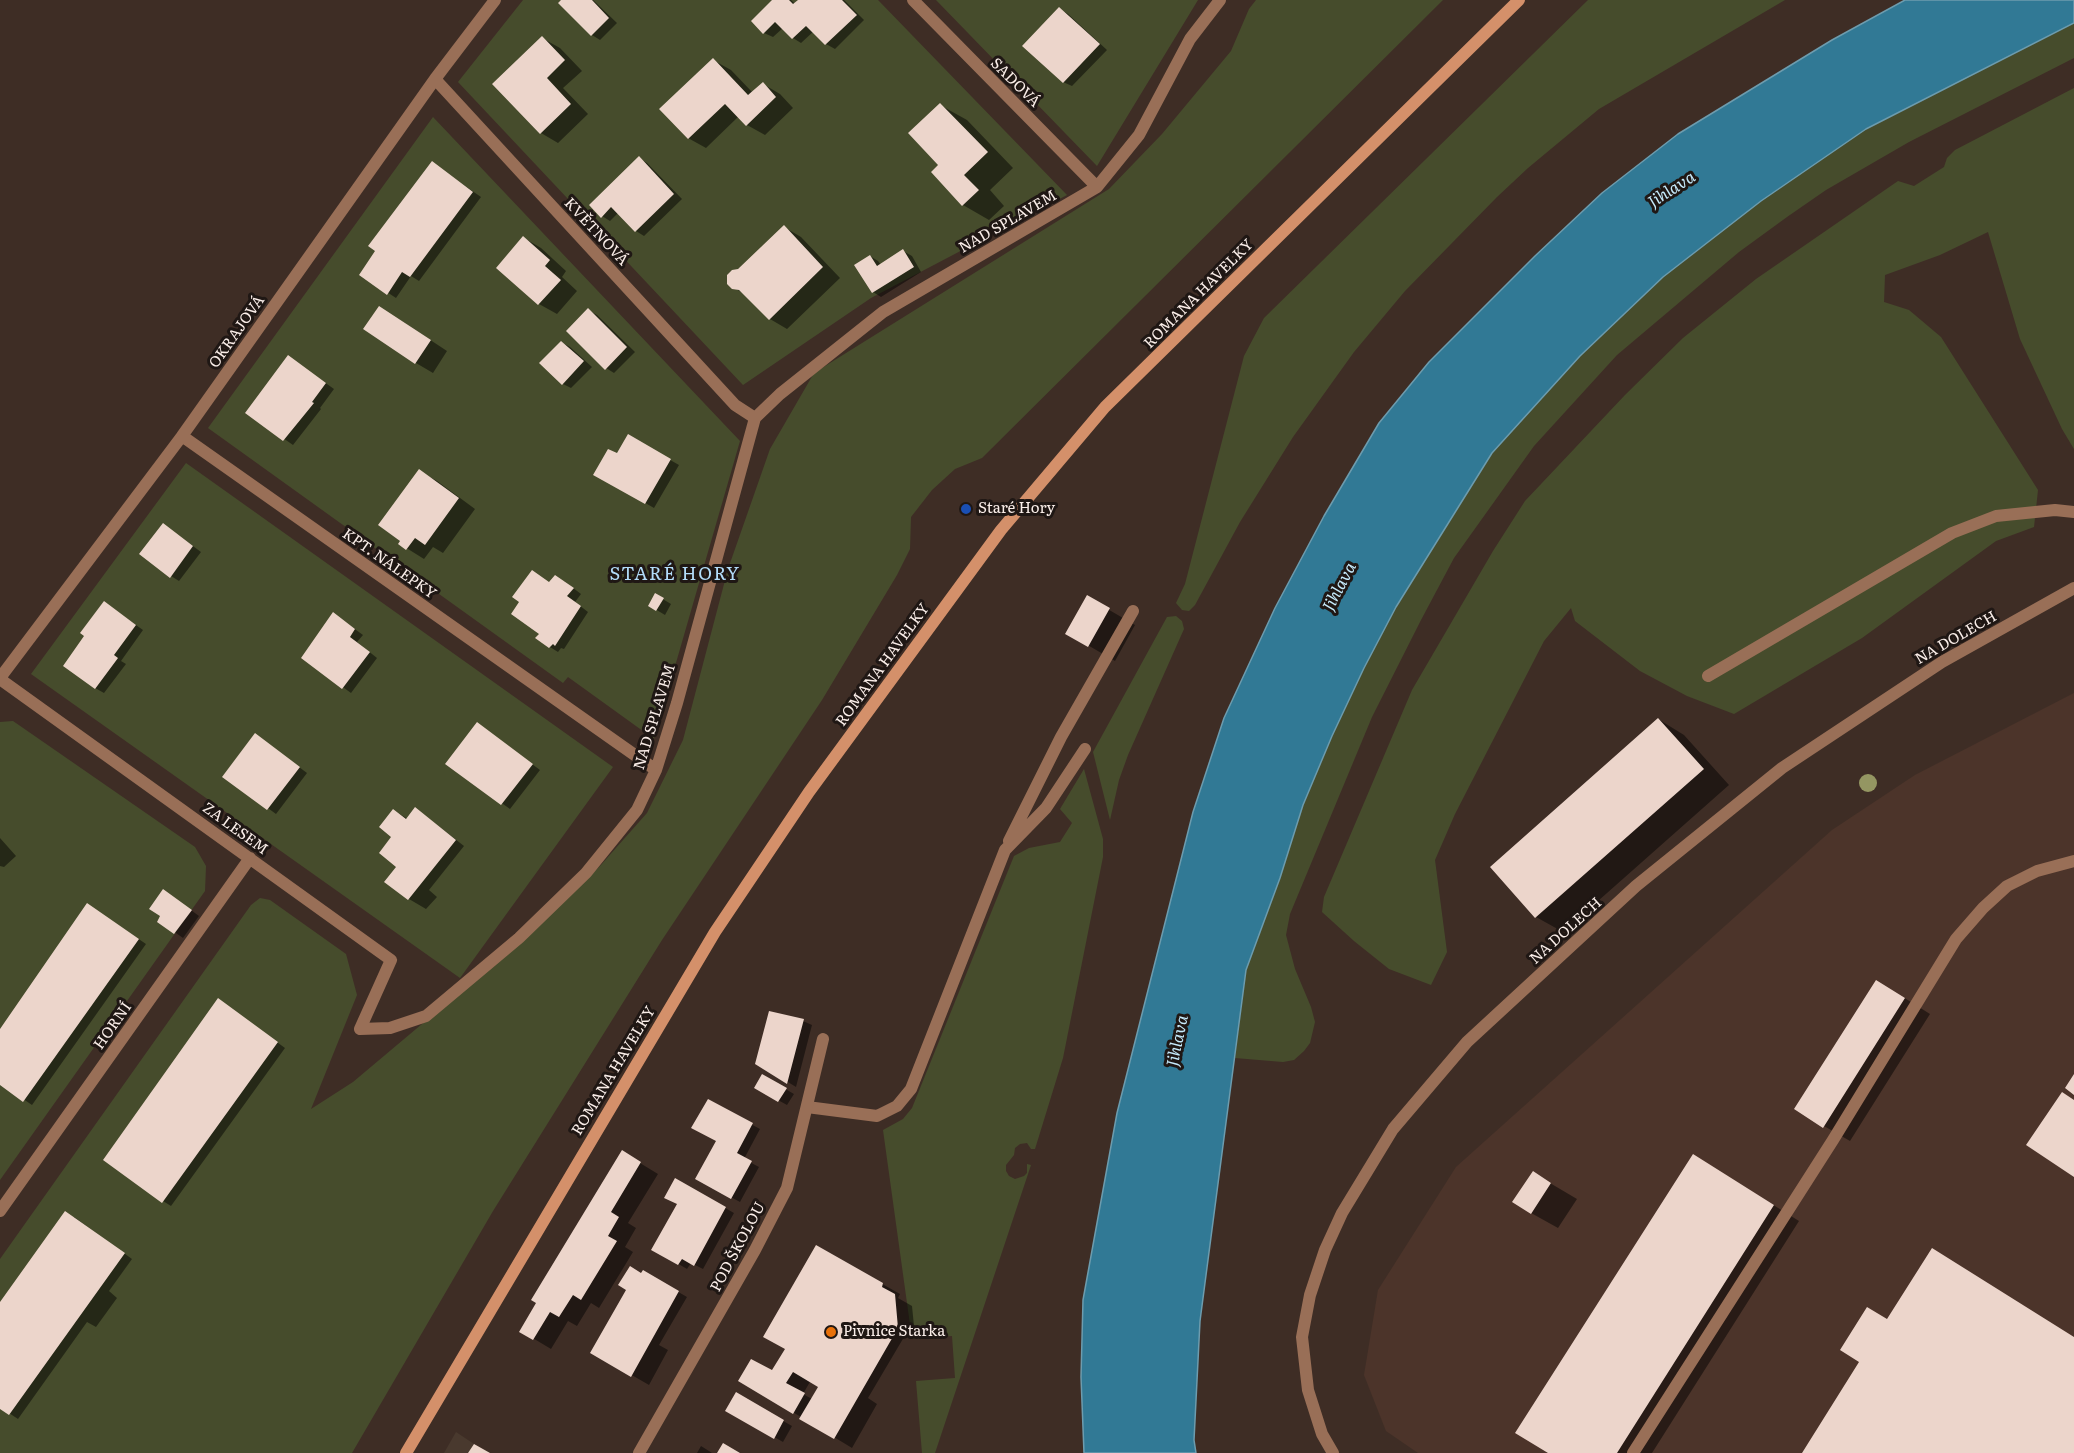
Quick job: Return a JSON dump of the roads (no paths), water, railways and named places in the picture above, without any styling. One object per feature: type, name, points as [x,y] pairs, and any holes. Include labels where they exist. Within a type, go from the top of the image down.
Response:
[{"type":"street","name":"OKRAJOVÁ","points":[[0,679],[182,436],[435,79],[495,0]]},
{"type":"street","name":"SADOVÁ","points":[[913,0],[1097,187]]},
{"type":"street","name":"NAD SPLAVEM","points":[[360,1029],[390,1028],[426,1016],[519,938],[586,873],[637,810],[656,770],[680,692],[754,418],[780,394],[883,312],[1097,187],[1139,135],[1190,39],[1220,0]]},
{"type":"street","name":"ROMANA HAVELKY","points":[[406,1453],[715,932],[809,792],[1001,530],[1105,407],[1519,0]]},
{"type":"street","name":"KVĚTNOVÁ","points":[[435,79],[735,405],[754,418]]},
{"type":"street","name":"KPT. NÁLEPKY","points":[[182,436],[656,770]]},
{"type":"street","points":[[1708,676],[1952,533],[1996,516],[2055,510],[2074,512]]},
{"type":"street","name":"NA DOLECH","points":[[1333,1453],[1322,1434],[1308,1390],[1302,1336],[1324,1250],[1342,1213],[1393,1129],[1459,1051],[1636,886],[1782,768],[1942,662],[2074,588]]},
{"type":"street","points":[[807,1107],[877,1116],[897,1106],[911,1089],[1005,850],[1061,737],[1133,611]]},
{"type":"street","name":"ZA LESEM","points":[[0,679],[391,960],[360,1029]]},
{"type":"street","points":[[1005,850],[1046,808],[1085,749]]},
{"type":"street","name":"HORNÍ","points":[[0,1211],[250,858]]},
{"type":"street","points":[[1633,1453],[1833,1140],[1956,939],[1983,908],[2007,886],[2037,871],[2074,861]]},
{"type":"street","name":"POD ŠKOLOU","points":[[639,1453],[755,1250],[786,1188],[823,1039]]},
{"type":"water","name":"Jihlava","points":[[1905,0],[2074,0],[2074,23],[1866,129],[1761,201],[1663,277],[1580,356],[1492,453],[1396,607],[1364,668],[1303,805],[1280,878],[1246,970],[1200,1321],[1194,1440],[1196,1453],[1084,1453],[1081,1377],[1083,1300],[1117,1113],[1193,812],[1224,718],[1275,608],[1324,516],[1379,423],[1429,362],[1602,193],[1678,134],[1832,40]]},
{"type":"place","name":"Staré Hory","points":[[966,509]]},
{"type":"place","name":"Pivnice Starka","points":[[831,1332]]},
{"type":"district","name":"STARÉ HORY","points":[[675,575]]}]
